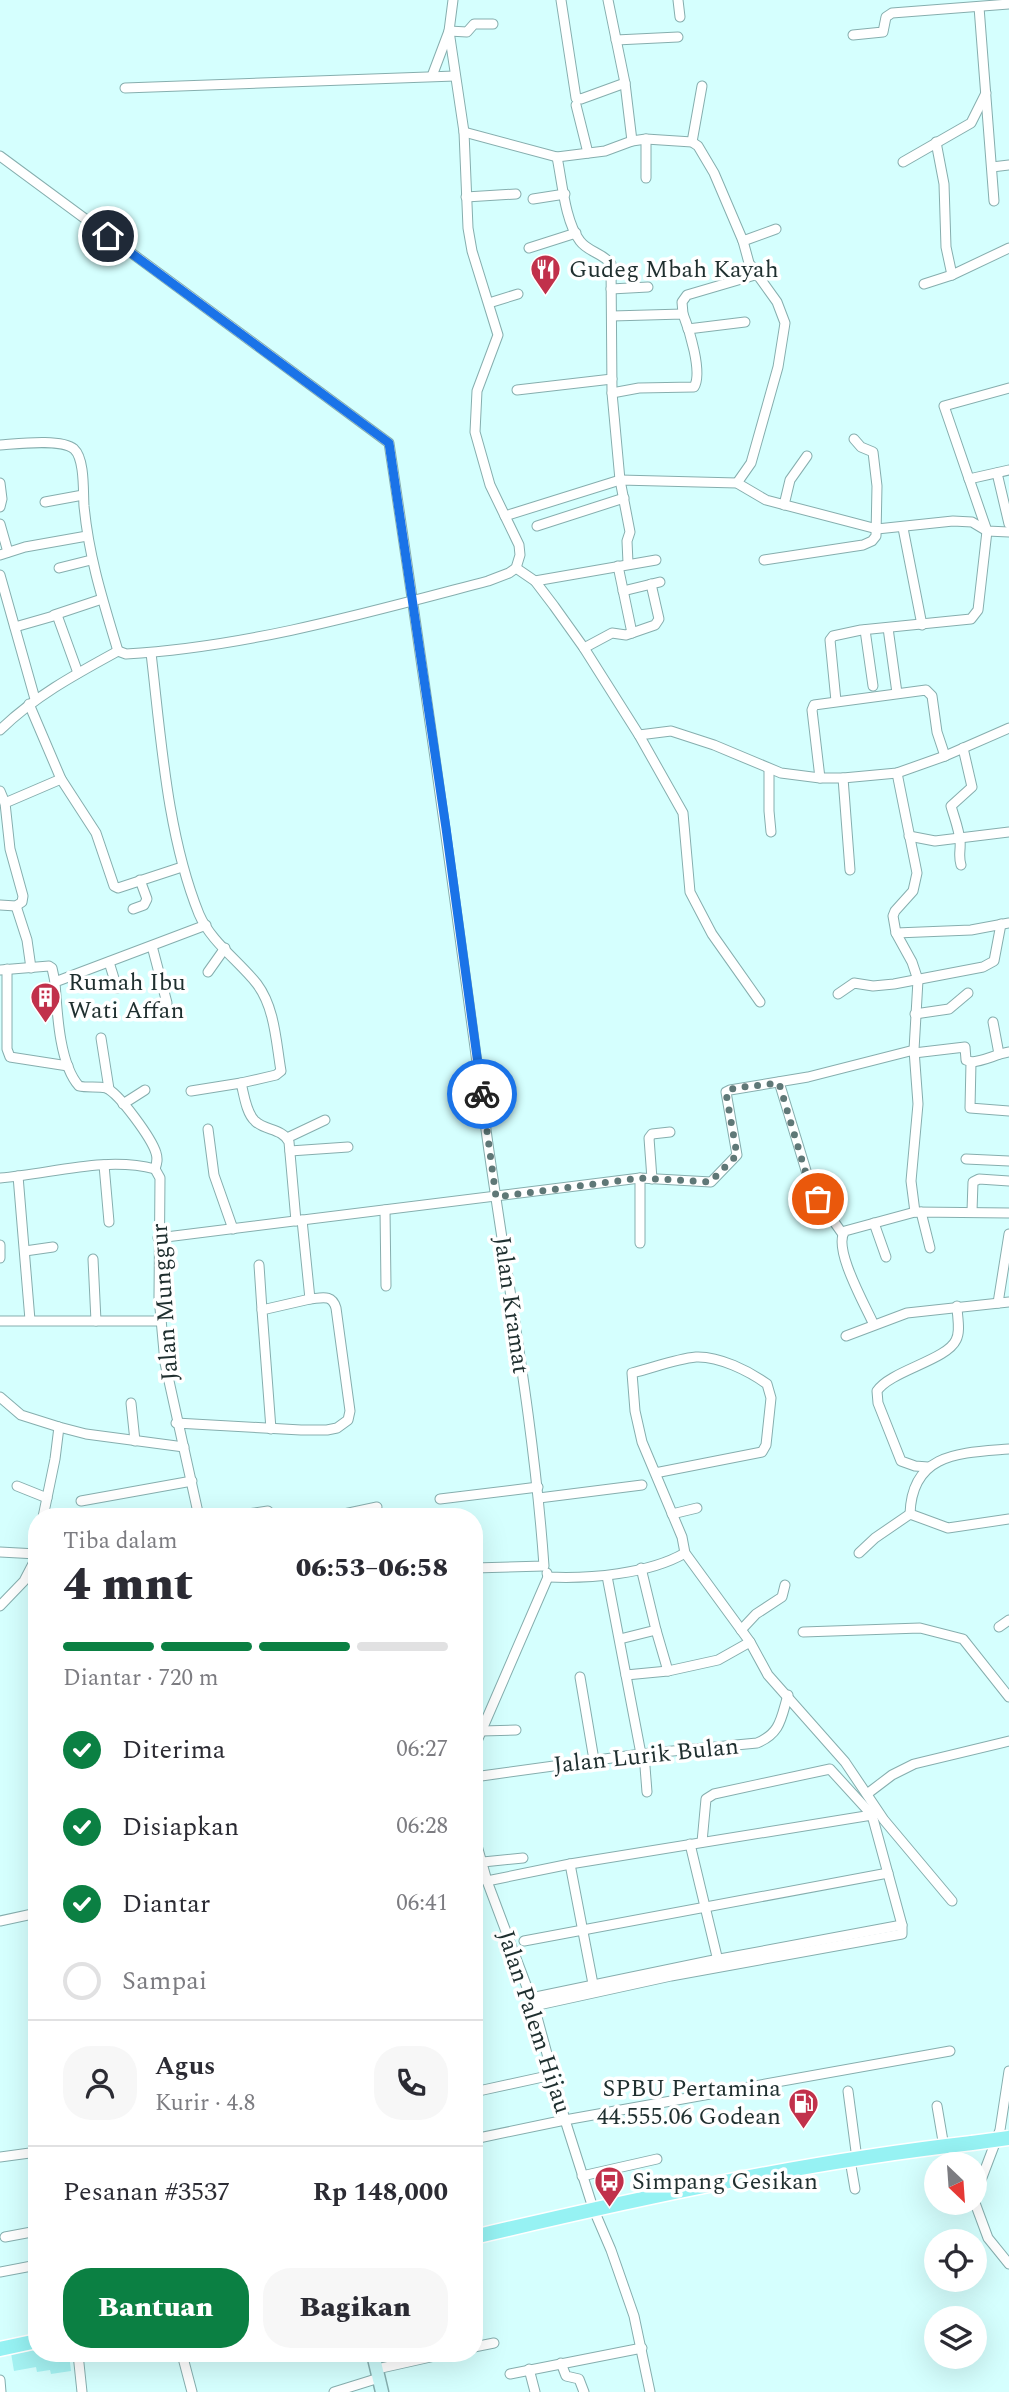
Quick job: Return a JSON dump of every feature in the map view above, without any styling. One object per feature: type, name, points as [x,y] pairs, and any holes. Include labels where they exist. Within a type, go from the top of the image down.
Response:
[{"type":"main road","points":[[483,2236],[593,2208],[750,2176],[1009,2138]]},
{"type":"main road","points":[[0,2349],[28,2343]]},
{"type":"main road","points":[[375,2362],[382,2392]]},
{"type":"street","points":[[432,76],[449,31],[453,0]]},
{"type":"street","points":[[561,0],[576,98],[581,99],[625,83]]},
{"type":"street","points":[[608,0],[625,83],[632,141]]},
{"type":"street","points":[[678,0],[680,17]]},
{"type":"street","points":[[853,35],[883,32],[886,17],[892,13],[1009,4]]},
{"type":"street","points":[[979,7],[994,201]]},
{"type":"street","points":[[449,31],[467,32],[474,24],[493,24]]},
{"type":"street","points":[[0,730],[32,701],[118,651],[126,654],[188,649],[278,632],[413,601],[502,577],[516,568],[519,562],[519,545],[484,468],[475,432],[477,391],[498,335],[472,251],[468,228],[464,132],[449,31]]},
{"type":"street","points":[[616,40],[678,37]]},
{"type":"street","points":[[125,88],[455,76]]},
{"type":"street","points":[[692,142],[702,86]]},
{"type":"street","points":[[903,162],[971,123],[987,91]]},
{"type":"street","points":[[576,105],[588,153]]},
{"type":"street","points":[[464,132],[557,157],[606,151],[632,141],[646,139],[692,142],[698,146],[714,173],[743,241],[749,263],[755,275],[777,302],[785,323],[778,367],[751,463],[737,483]]},
{"type":"street","points":[[646,139],[646,178]]},
{"type":"street","points":[[936,142],[944,188],[946,247],[952,275]]},
{"type":"street","name":"Jalan Kramat","points":[[0,156],[389,443],[538,1487],[544,1566],[548,1577]]},
{"type":"street","points":[[557,157],[576,233],[587,249],[611,264],[612,393],[620,480],[630,531],[627,541],[628,563]]},
{"type":"street","points":[[992,167],[1009,165]]},
{"type":"street","points":[[466,197],[516,194]]},
{"type":"street","points":[[533,199],[565,194]]},
{"type":"street","points":[[743,241],[776,229]]},
{"type":"street","points":[[528,248],[576,233]]},
{"type":"street","points":[[924,284],[952,275],[1009,248]]},
{"type":"street","points":[[612,393],[639,388],[694,387],[698,378],[688,329],[682,314],[682,302],[687,295],[755,275]]},
{"type":"street","points":[[611,289],[648,288]]},
{"type":"street","points":[[489,303],[518,293]]},
{"type":"street","points":[[612,316],[682,314]]},
{"type":"street","points":[[688,329],[745,322]]},
{"type":"street","points":[[517,390],[612,379]]},
{"type":"street","points":[[836,701],[830,640],[839,634],[971,619],[978,610],[987,531],[944,406],[1009,387]]},
{"type":"street","points":[[764,560],[863,545],[876,536],[877,486],[873,452],[861,447],[854,439]]},
{"type":"street","points":[[0,445],[35,442],[73,448],[79,459],[91,560],[118,651]]},
{"type":"street","points":[[784,505],[790,480],[807,456]]},
{"type":"street","points":[[969,479],[1009,470]]},
{"type":"street","points":[[997,473],[1009,524]]},
{"type":"street","points":[[505,516],[620,480],[737,483],[766,500],[877,528],[902,528],[953,521],[972,522],[987,531],[1009,532]]},
{"type":"street","points":[[0,483],[0,507]]},
{"type":"street","points":[[45,502],[83,495]]},
{"type":"street","points":[[537,526],[624,498]]},
{"type":"street","points":[[0,524],[4,554],[87,536]]},
{"type":"street","points":[[902,528],[922,625]]},
{"type":"street","points":[[58,568],[91,560]]},
{"type":"street","points":[[535,581],[656,560]]},
{"type":"street","points":[[618,566],[632,633]]},
{"type":"street","points":[[516,568],[535,581],[584,648],[639,735],[683,813],[690,892],[712,934],[760,1002]]},
{"type":"street","points":[[0,575],[32,701],[61,779],[96,833],[114,886],[118,888],[182,867]]},
{"type":"street","points":[[584,648],[612,633],[623,636],[658,622],[656,583],[624,591]]},
{"type":"street","points":[[15,627],[102,599]]},
{"type":"street","points":[[54,615],[60,620],[78,673]]},
{"type":"street","points":[[888,628],[897,693]]},
{"type":"street","points":[[865,630],[873,686]]},
{"type":"street","points":[[151,653],[164,761],[182,867],[205,925],[257,984],[266,999],[281,1071],[276,1075],[241,1083],[191,1091]]},
{"type":"street","points":[[820,778],[812,707],[836,701],[926,690],[932,696],[937,732],[945,756]]},
{"type":"street","points":[[639,735],[671,730],[781,773],[843,778],[897,773],[945,756],[1009,727]]},
{"type":"street","points":[[961,865],[958,853],[960,839],[951,806],[972,787],[963,748]]},
{"type":"street","points":[[769,769],[771,832]]},
{"type":"street","points":[[897,773],[917,882],[893,916],[896,933],[912,962],[918,980],[914,1051],[918,1104],[911,1181],[930,1248]]},
{"type":"street","points":[[843,778],[850,870]]},
{"type":"street","points":[[5,803],[61,779]]},
{"type":"street","points":[[0,791],[5,803],[10,849],[23,896],[22,902],[16,906],[0,905]]},
{"type":"street","points":[[909,836],[935,841],[1009,832]]},
{"type":"street","points":[[133,909],[144,905],[148,899],[141,880]]},
{"type":"street","points":[[16,906],[27,940],[31,968]]},
{"type":"street","points":[[838,993],[854,983],[873,986],[983,967],[994,961],[1005,923],[971,930],[896,933]]},
{"type":"street","points":[[55,982],[205,925]]},
{"type":"street","points":[[152,946],[167,1003]]},
{"type":"street","points":[[208,972],[225,948]]},
{"type":"street","points":[[109,962],[117,988]]},
{"type":"street","points":[[68,1066],[10,1057],[7,1049],[3,969],[52,968],[65,1058],[79,1086],[109,1090],[101,1038]]},
{"type":"street","points":[[915,1014],[949,1009],[968,993]]},
{"type":"street","points":[[158,1238],[640,1178],[710,1182],[721,1174],[737,1155],[726,1093],[734,1088],[779,1083],[914,1051],[965,1047],[967,1060],[983,1061],[1004,1053],[993,1022]]},
{"type":"street","points":[[971,1062],[970,1108],[1009,1111]]},
{"type":"street","points":[[241,1083],[249,1111],[256,1122],[287,1138],[310,1299]]},
{"type":"street","points":[[779,1083],[807,1177],[818,1199],[842,1233],[841,1250],[873,1324]]},
{"type":"street","name":"Jalan Munggur","points":[[109,1090],[153,1144],[157,1156],[155,1169],[160,1178],[158,1238],[165,1363],[176,1423],[197,1508]]},
{"type":"street","points":[[122,1104],[145,1090]]},
{"type":"street","points":[[287,1138],[325,1120]]},
{"type":"street","points":[[208,1129],[214,1175],[233,1229]]},
{"type":"street","points":[[652,1178],[649,1138],[652,1133],[670,1132]]},
{"type":"street","points":[[290,1151],[348,1147]]},
{"type":"street","points":[[966,1159],[1009,1161]]},
{"type":"street","points":[[104,1164],[109,1222]]},
{"type":"street","points":[[0,1178],[104,1164],[155,1169]]},
{"type":"street","points":[[18,1177],[30,1320]]},
{"type":"street","points":[[640,1178],[640,1243]]},
{"type":"street","points":[[972,1212],[973,1182],[979,1179],[1009,1181]]},
{"type":"street","points":[[385,1210],[386,1286]]},
{"type":"street","points":[[842,1233],[918,1212],[1009,1213]]},
{"type":"street","points":[[874,1223],[887,1257]]},
{"type":"street","points":[[998,1303],[1009,1234]]},
{"type":"street","points":[[0,1245],[0,1258]]},
{"type":"street","points":[[24,1251],[53,1247]]},
{"type":"street","points":[[93,1259],[96,1321]]},
{"type":"street","points":[[259,1265],[271,1429]]},
{"type":"street","points":[[176,1423],[327,1430],[348,1420],[350,1411],[334,1300],[329,1297],[310,1299],[262,1310]]},
{"type":"street","points":[[846,1336],[906,1313],[1009,1302]]},
{"type":"street","points":[[957,1306],[958,1334],[954,1344],[916,1368],[890,1379],[877,1391],[878,1403],[901,1461],[915,1466],[928,1467],[960,1453],[1009,1449]]},
{"type":"street","points":[[0,1321],[161,1321]]},
{"type":"street","points":[[655,1473],[762,1452],[766,1445],[771,1398],[766,1384],[719,1361],[698,1357],[632,1373],[638,1429],[655,1473],[682,1537],[685,1553],[750,1642],[768,1675],[845,1762],[884,1820],[952,1901]]},
{"type":"street","points":[[0,1397],[21,1415],[58,1427],[86,1434],[184,1447]]},
{"type":"street","points":[[131,1403],[135,1441]]},
{"type":"street","points":[[45,1508],[55,1459],[58,1427]]},
{"type":"street","points":[[859,1553],[875,1538],[910,1514],[917,1483],[928,1467]]},
{"type":"street","points":[[81,1501],[192,1481]]},
{"type":"street","points":[[539,1498],[642,1485]]},
{"type":"street","points":[[17,1486],[47,1498]]},
{"type":"street","points":[[440,1499],[538,1487]]},
{"type":"street","points":[[372,1508],[377,1507]]},
{"type":"street","points":[[672,1514],[697,1508]]},
{"type":"street","points":[[910,1514],[948,1528],[1009,1518]]},
{"type":"street","points":[[0,1552],[28,1554]]},
{"type":"street","points":[[483,1726],[548,1577],[607,1576],[675,1559],[685,1553]]},
{"type":"street","points":[[483,1568],[544,1566]]},
{"type":"street","points":[[641,1567],[668,1671]]},
{"type":"street","points":[[0,1606],[24,1581],[28,1573]]},
{"type":"street","points":[[607,1576],[643,1754],[647,1792]]},
{"type":"street","points":[[741,1630],[756,1614],[782,1597],[785,1585]]},
{"type":"street","points":[[999,1627],[1009,1620]]},
{"type":"street","points":[[803,1632],[920,1628],[963,1639],[1009,1698]]},
{"type":"street","points":[[620,1639],[656,1630]]},
{"type":"street","points":[[626,1675],[668,1671],[718,1660],[750,1642]]},
{"type":"street","points":[[580,1676],[594,1760]]},
{"type":"street","name":"Jalan Lurik Bulan","points":[[483,1776],[643,1754],[744,1745],[769,1738],[777,1730],[788,1695]]},
{"type":"street","points":[[483,1731],[516,1730]]},
{"type":"street","points":[[867,1794],[892,1775],[915,1764],[1009,1741]]},
{"type":"street","points":[[532,2002],[902,1925],[872,1815],[830,1769],[714,1794],[706,1799],[702,1842]]},
{"type":"street","points":[[487,1881],[570,1864],[872,1815]]},
{"type":"street","points":[[690,1844],[718,1964]]},
{"type":"street","points":[[483,1862],[523,1858]]},
{"type":"street","name":"Jalan Palem Hijau","points":[[483,1862],[487,1881],[532,2002],[582,2176],[621,2278],[642,2348],[650,2392]]},
{"type":"street","points":[[570,1864],[593,1984]]},
{"type":"street","points":[[524,1941],[888,1873]]},
{"type":"street","points":[[0,1921],[28,1915]]},
{"type":"street","points":[[532,2002],[593,1984],[718,1964]]},
{"type":"street","points":[[483,2137],[565,2119],[950,2051]]},
{"type":"street","points":[[987,2164],[1000,2130],[1009,2071]]},
{"type":"street","points":[[483,2090],[552,2076]]},
{"type":"street","points":[[848,2091],[855,2189]]},
{"type":"street","points":[[937,2106],[944,2147]]},
{"type":"street","points":[[0,2157],[28,2153]]},
{"type":"street","points":[[582,2176],[657,2159]]},
{"type":"street","points":[[980,2216],[988,2238],[1009,2264]]},
{"type":"street","points":[[5,2237],[28,2233]]},
{"type":"street","points":[[0,2273],[28,2267]]},
{"type":"street","points":[[483,2345],[494,2343]]},
{"type":"street","points":[[510,2375],[642,2348]]},
{"type":"street","points":[[79,2362],[82,2392]]},
{"type":"street","points":[[184,2362],[192,2392]]},
{"type":"street","points":[[334,2392],[378,2373],[416,2362]]},
{"type":"street","points":[[561,2363],[566,2376],[579,2379],[584,2392]]},
{"type":"street","points":[[529,2369],[536,2392],[548,2389]]},
{"type":"street","points":[[0,2380],[1,2392]]},
{"type":"shaded area","points":[[28,2350],[28,2362],[70,2362],[71,2371],[51,2374],[50,2370],[37,2372],[36,2367],[14,2371],[11,2353]]},
{"type":"way so far","points":[[482,1094],[496,1197],[640,1178],[710,1182],[721,1174],[737,1155],[726,1093],[734,1088],[779,1083],[807,1177],[818,1199]]},
{"type":"place","name":"Gudeg Mbah Kayah","points":[[546,297]]},
{"type":"place","name":"Rumah Ibu Wati Affan","points":[[45,1024]]},
{"type":"place","name":"SPBU Pertamina 44.555.06 Godean","points":[[804,2130]]},
{"type":"place","name":"Simpang Gesikan","points":[[609,2209]]},
{"type":"route","points":[[108,236],[389,443],[482,1094]]}]
